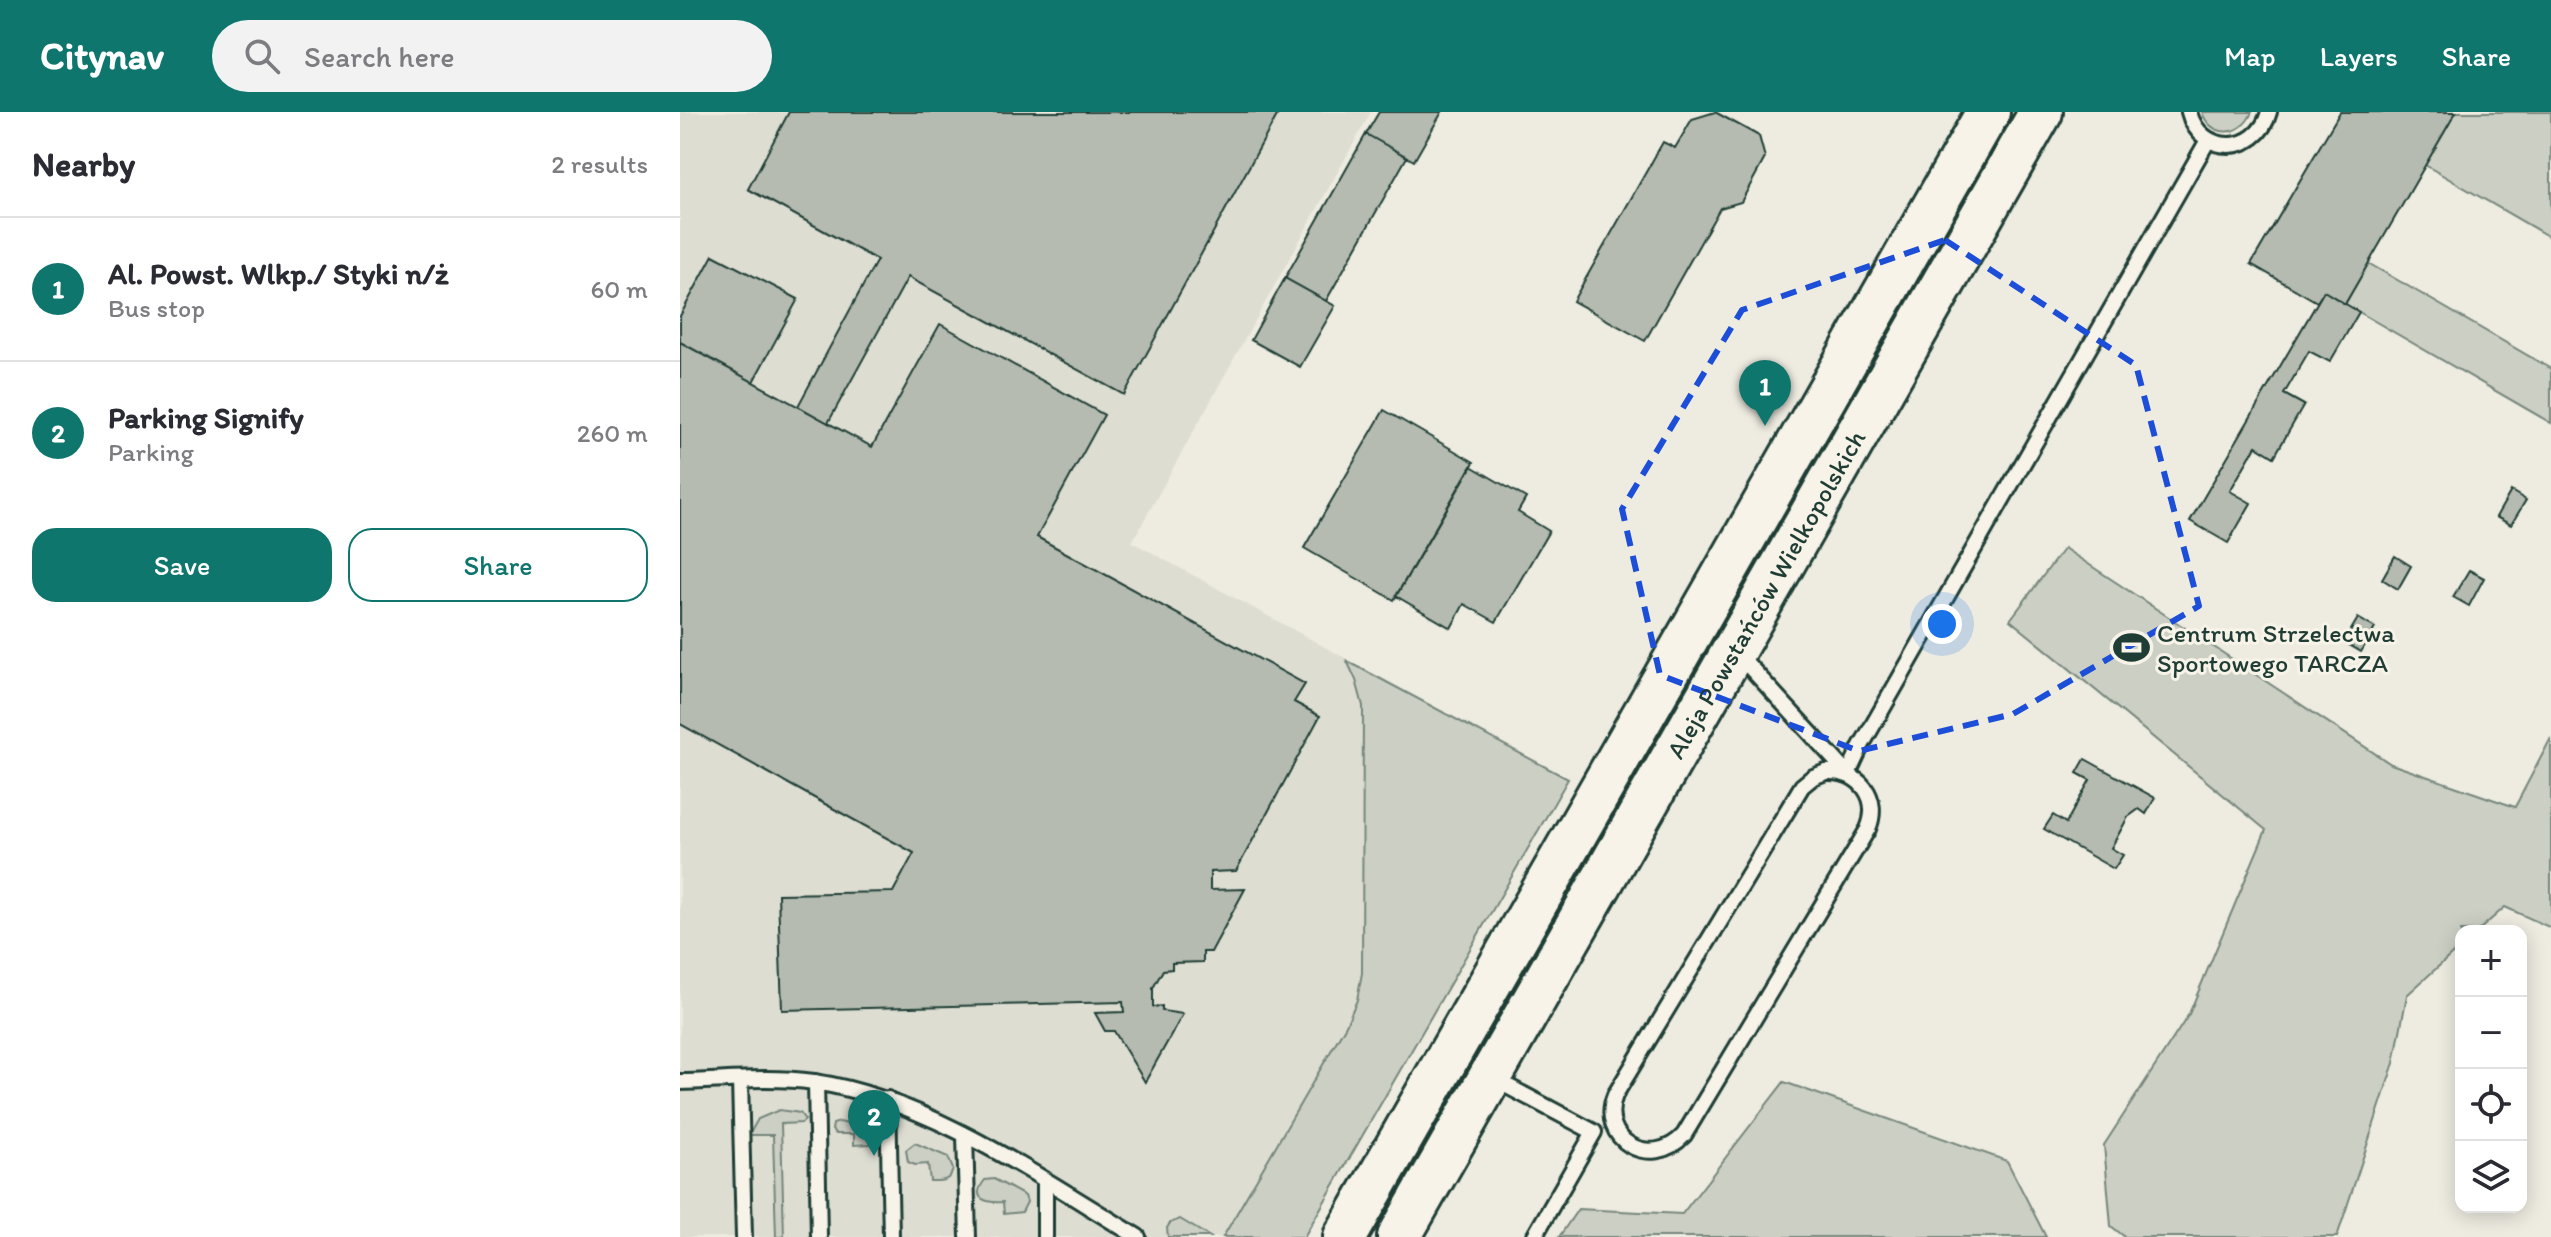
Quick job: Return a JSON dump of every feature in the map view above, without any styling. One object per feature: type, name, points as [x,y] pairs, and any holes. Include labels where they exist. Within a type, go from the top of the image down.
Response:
[{"type":"main road","name":"Aleja Powstańców Wielkopolskich","points":[[1345,1237],[1433,1099],[1988,112]]},
{"type":"main road","name":"Aleja Powstańców Wielkopolskich","points":[[1399,1237],[1479,1070],[1734,650],[2041,112]]},
{"type":"lane","points":[[2189,112],[2196,130],[2208,140],[2231,146],[2246,142],[2264,126],[2269,112]]},
{"type":"lane","points":[[1848,774],[1861,746],[2208,140]]},
{"type":"lane","points":[[1615,1095],[1613,1123],[1620,1136],[1631,1146],[1644,1151],[1659,1151],[1673,1145],[1684,1135],[1868,829],[1873,808],[1869,794],[1734,650]]},
{"type":"lane","points":[[1534,1237],[1615,1095],[1802,786],[1826,772],[1848,774]]},
{"type":"lane","points":[[1479,1070],[1594,1132]]},
{"type":"lane","points":[[680,1082],[755,1078],[816,1082],[888,1099],[965,1136],[1138,1237]]},
{"type":"lane","points":[[740,1080],[744,1237]]},
{"type":"lane","points":[[816,1082],[819,1237]]},
{"type":"lane","points":[[888,1099],[891,1237]]},
{"type":"lane","points":[[965,1136],[968,1237]]},
{"type":"lane","points":[[1045,1182],[1045,1237]]},
{"type":"highlighted area","points":[[1945,240],[2136,365],[2199,606],[2013,714],[1859,751],[1660,675],[1622,509],[1742,310]]},
{"type":"shaded area","points":[[680,112],[1371,112],[1132,542],[1520,753],[1243,1237],[680,1237]]},
{"type":"shaded area","points":[[2202,112],[2252,112],[2241,126],[2227,132],[2212,127]]},
{"type":"shaded area","points":[[2456,112],[2551,112],[2551,238],[2425,165]]},
{"type":"shaded area","points":[[2368,263],[2551,369],[2551,423],[2345,304]]},
{"type":"shaded area","points":[[2064,548],[2391,764],[2515,807],[2551,738],[2551,928],[2505,907],[2485,925],[2455,925],[2455,951],[2407,995],[2394,1063],[2337,1237],[2125,1237],[2111,1226],[2104,1145],[2189,1014],[2266,830],[2010,620]]},
{"type":"shaded area","points":[[1347,661],[1568,779],[1304,1237],[1223,1237],[1346,1025],[1357,1000],[1362,973],[1363,706]]},
{"type":"shaded area","points":[[1784,1082],[2007,1161],[2046,1237],[1559,1237],[1578,1209],[1682,1214]]},
{"type":"shaded area","points":[[779,1110],[800,1113],[805,1120],[802,1123],[781,1124],[784,1237],[776,1237],[773,1135],[749,1135],[758,1119]]},
{"type":"shaded area","points":[[840,1122],[874,1131],[876,1140],[870,1144],[854,1145],[854,1134],[836,1134],[832,1130],[833,1124]]},
{"type":"shaded area","points":[[915,1143],[948,1157],[953,1169],[947,1179],[930,1181],[928,1164],[908,1162],[906,1150]]},
{"type":"shaded area","points":[[994,1179],[1025,1196],[1027,1202],[1022,1212],[1004,1214],[1003,1202],[982,1199],[979,1192],[985,1180]]},
{"type":"shaded area","points":[[1180,1219],[1210,1237],[1168,1237],[1170,1223]]},
{"type":"building","points":[[789,112],[1279,112],[1124,395],[908,277],[828,423],[798,406],[877,260],[748,189]]},
{"type":"building","points":[[1379,112],[1442,112],[1414,161],[1366,134]]},
{"type":"building","points":[[1715,112],[1759,136],[1765,158],[1741,202],[1720,208],[1645,341],[1573,301],[1663,142],[1675,148],[1692,119]]},
{"type":"building","points":[[2340,112],[2456,112],[2345,304],[2324,291],[2317,302],[2251,264]]},
{"type":"building","points":[[1366,134],[1407,157],[1326,301],[1285,278]]},
{"type":"building","points":[[713,255],[798,299],[753,382],[680,342],[680,316]]},
{"type":"building","points":[[1285,278],[1335,306],[1300,367],[1251,340]]},
{"type":"building","points":[[2324,291],[2359,312],[2330,362],[2309,351],[2284,394],[2304,405],[2274,457],[2256,446],[2230,491],[2251,503],[2228,543],[2190,521]]},
{"type":"building","points":[[940,324],[1104,415],[1037,537],[1305,684],[1294,702],[1320,716],[1236,871],[1210,872],[1210,890],[1245,889],[1211,952],[1203,952],[1203,962],[1172,963],[1172,969],[1163,970],[1153,988],[1153,1007],[1162,1006],[1162,1011],[1183,1014],[1145,1082],[1114,1031],[1105,1031],[1095,1013],[1124,1012],[1123,1002],[782,1010],[778,894],[893,892],[914,853],[680,724],[680,342],[872,447]]},
{"type":"building","points":[[1384,410],[1474,462],[1394,600],[1304,548]]},
{"type":"building","points":[[1471,466],[1526,498],[1518,512],[1549,531],[1496,622],[1464,604],[1451,628],[1396,596]]},
{"type":"building","points":[[2511,491],[2526,500],[2511,525],[2496,517]]},
{"type":"building","points":[[2395,556],[2411,566],[2398,589],[2382,579]]},
{"type":"building","points":[[2469,570],[2484,578],[2469,606],[2453,597]]},
{"type":"building","points":[[2358,618],[2375,628],[2361,652],[2344,642]]},
{"type":"building","points":[[2085,759],[2155,798],[2146,814],[2139,809],[2128,817],[2111,848],[2123,855],[2114,869],[2044,829],[2053,815],[2066,823],[2090,780],[2077,773]]},
{"type":"place","name":"Al. Powst. Wlkp./ Styki n/ż","points":[[1765,426]]},
{"type":"place","name":"Centrum Strzelectwa Sportowego TARCZA","points":[[2131,648]]},
{"type":"place","name":"Parking Signify","points":[[874,1156]]}]
